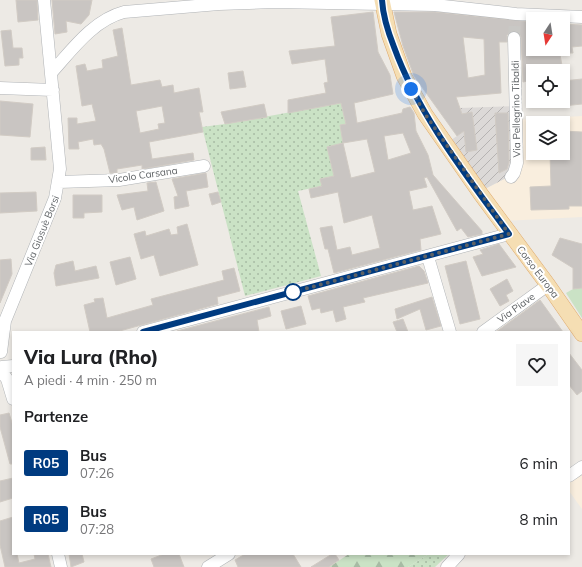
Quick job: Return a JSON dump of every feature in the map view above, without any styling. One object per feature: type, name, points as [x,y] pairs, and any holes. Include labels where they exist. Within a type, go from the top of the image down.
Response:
[{"type":"main road","name":"Corso Europa","points":[[386,2],[389,34],[404,76],[425,114],[509,234],[548,285],[582,334]]},
{"type":"street","name":"Via Giosuè Borsi","points":[[4,368],[0,352],[3,324],[56,198],[59,182],[60,169],[44,0]]},
{"type":"street","points":[[50,73],[77,44],[102,22],[125,6],[275,2],[386,2],[435,5],[478,3],[516,17],[582,17]]},
{"type":"street","name":"Via Pellegrino Tibaldi","points":[[511,177],[517,164],[514,38]]},
{"type":"street","points":[[0,88],[53,90]]},
{"type":"street","name":"Vicolo Carsana","points":[[59,182],[119,180],[204,166]]},
{"type":"street","points":[[147,331],[509,234]]},
{"type":"street","points":[[428,256],[450,331]]},
{"type":"street","name":"Via Piave","points":[[484,331],[548,285]]},
{"type":"street","points":[[4,368],[12,396]]},
{"type":"street","points":[[570,475],[582,467]]},
{"type":"street","points":[[58,555],[61,567]]},
{"type":"street","points":[[208,567],[227,555]]},
{"type":"street","points":[[447,567],[458,555]]},
{"type":"shaded area","points":[[515,106],[510,176],[481,191],[447,143],[464,131],[460,108]]},
{"type":"shaded area","points":[[582,116],[582,217],[502,221],[481,191],[510,176],[515,120],[526,119],[526,160],[570,160],[570,117]]},
{"type":"shaded area","points":[[582,471],[582,509],[570,492],[570,478]]},
{"type":"green space","points":[[341,103],[346,124],[340,125],[343,143],[327,147],[334,176],[321,179],[322,186],[298,191],[321,276],[245,296],[202,127]]},
{"type":"green space","points":[[582,288],[582,318],[566,293],[573,289]]},
{"type":"green space","points":[[347,555],[427,555],[408,567],[329,567]]},
{"type":"green space","points":[[427,555],[448,555],[435,567],[408,567]]},
{"type":"building","points":[[16,0],[37,0],[38,20],[18,22]]},
{"type":"building","points":[[52,0],[92,0],[89,15],[81,24],[66,21],[67,32],[55,34]]},
{"type":"building","points":[[373,12],[378,52],[390,75],[393,94],[354,103],[357,123],[402,113],[403,109],[410,107],[414,113],[416,131],[428,155],[433,175],[482,231],[482,234],[468,237],[461,228],[457,231],[427,177],[424,178],[427,187],[409,191],[413,210],[432,206],[441,234],[420,239],[421,250],[334,273],[328,249],[325,249],[320,228],[332,226],[337,250],[350,247],[352,255],[380,248],[372,215],[344,223],[338,192],[311,198],[309,189],[322,186],[320,179],[334,176],[327,147],[343,143],[340,125],[346,124],[341,103],[288,113],[288,100],[326,93],[324,83],[328,82],[325,59],[292,64],[289,51],[335,46],[331,17]],"holes":[[[403,133],[411,153],[388,160],[384,136]],[[367,139],[375,172],[351,178],[343,143]]]},
{"type":"building","points":[[394,12],[435,12],[526,21],[526,56],[560,56],[562,64],[526,64],[526,81],[523,82],[521,37],[517,31],[510,32],[507,35],[507,42],[499,42],[501,93],[456,97],[462,114],[472,112],[477,150],[466,152],[464,131],[457,136],[414,76],[403,46]],"holes":[[[463,37],[484,39],[485,75],[468,78]]]},
{"type":"building","points":[[570,24],[582,25],[582,46],[572,47],[573,53],[570,53]]},
{"type":"building","points":[[122,28],[131,85],[160,80],[162,87],[173,85],[174,93],[199,88],[203,112],[199,112],[203,132],[149,142],[152,159],[193,153],[194,160],[142,169],[142,165],[117,169],[117,173],[110,173],[104,149],[101,144],[94,145],[93,139],[78,142],[79,149],[69,149],[68,118],[77,118],[77,124],[96,121],[92,104],[82,106],[76,66],[85,64],[87,71],[103,68],[102,60],[118,56],[113,30]],"holes":[[[162,106],[165,123],[158,124],[159,129],[140,133],[136,111]]]},
{"type":"building","points":[[11,30],[13,48],[22,48],[23,58],[19,58],[19,65],[5,66],[1,31]]},
{"type":"building","points":[[243,71],[246,87],[230,89],[228,73]]},
{"type":"building","points":[[582,79],[582,104],[570,105],[570,80]]},
{"type":"building","points":[[0,101],[33,104],[30,137],[0,135]]},
{"type":"building","points":[[264,104],[267,117],[225,124],[221,112]]},
{"type":"building","points":[[495,113],[508,113],[509,162],[507,169],[499,173]]},
{"type":"building","points":[[570,131],[582,132],[582,206],[569,206],[569,209],[531,210],[530,187],[551,186],[550,160],[570,160]]},
{"type":"building","points":[[45,147],[46,160],[31,160],[31,148]]},
{"type":"building","points":[[206,173],[208,187],[186,191],[189,206],[175,209],[174,197],[178,196],[172,179]]},
{"type":"building","points":[[156,182],[164,211],[137,220],[134,207],[122,210],[117,195],[148,191],[147,183]]},
{"type":"building","points":[[36,192],[37,211],[0,213],[0,193]]},
{"type":"building","points":[[218,192],[221,202],[212,205],[209,194]]},
{"type":"building","points":[[73,195],[102,195],[102,212],[84,213],[84,218],[73,218]]},
{"type":"building","points":[[187,224],[198,265],[160,276],[154,255],[141,259],[134,234],[145,231],[146,236],[169,229],[171,235],[178,234],[177,227]]},
{"type":"building","points":[[560,238],[582,244],[582,288],[573,289],[573,268],[552,255]]},
{"type":"building","points":[[499,244],[516,267],[482,276],[473,257],[483,254],[480,250]]},
{"type":"building","points":[[130,257],[136,279],[116,285],[110,262]]},
{"type":"building","points":[[11,259],[12,274],[0,303],[0,260]]},
{"type":"building","points":[[73,261],[75,271],[96,266],[99,278],[56,286],[54,273],[56,265]]},
{"type":"building","points":[[466,261],[480,319],[460,324],[445,266]]},
{"type":"building","points":[[419,266],[424,271],[428,283],[363,298],[365,302],[343,307],[346,319],[336,322],[333,310],[321,313],[320,308],[312,310],[308,296]]},
{"type":"building","points":[[234,268],[240,291],[217,297],[218,304],[120,331],[90,331],[84,305],[95,302],[94,299],[103,298],[107,318],[153,305],[151,299],[224,280],[222,271]]},
{"type":"building","points":[[507,279],[513,291],[506,295],[509,301],[500,306],[490,289]]},
{"type":"building","points":[[432,297],[441,326],[426,330],[420,309],[397,319],[395,309]]},
{"type":"building","points":[[540,300],[562,331],[497,331]]},
{"type":"building","points":[[301,306],[306,324],[286,329],[281,311]]},
{"type":"building","points":[[269,307],[271,316],[257,320],[259,331],[177,331]]},
{"type":"building","points":[[403,319],[408,331],[397,331],[393,322]]},
{"type":"building","points":[[570,354],[582,370],[582,391],[577,395],[570,386]]},
{"type":"building","points":[[9,413],[12,423],[12,464],[10,464],[0,427],[0,415]]},
{"type":"building","points":[[12,478],[12,498],[0,502],[0,481]]},
{"type":"building","points":[[12,517],[12,555],[17,555],[19,563],[35,559],[34,555],[48,555],[51,567],[5,567],[0,545],[0,521]]},
{"type":"building","points":[[69,555],[82,555],[84,562],[71,567]]},
{"type":"building","points":[[161,555],[179,555],[184,567],[154,567],[151,559]]},
{"type":"building","points":[[243,555],[294,555],[301,567],[238,567],[235,560]]},
{"type":"building","points":[[330,555],[336,555],[339,560],[329,567],[311,567]]},
{"type":"tunnel","points":[[514,38],[515,20]]},
{"type":"bus line","name":"R05","points":[[147,331],[509,234],[425,114],[404,76],[389,34],[383,12],[382,0]]},
{"type":"route","points":[[293,292],[509,234],[425,114],[411,89]]}]
